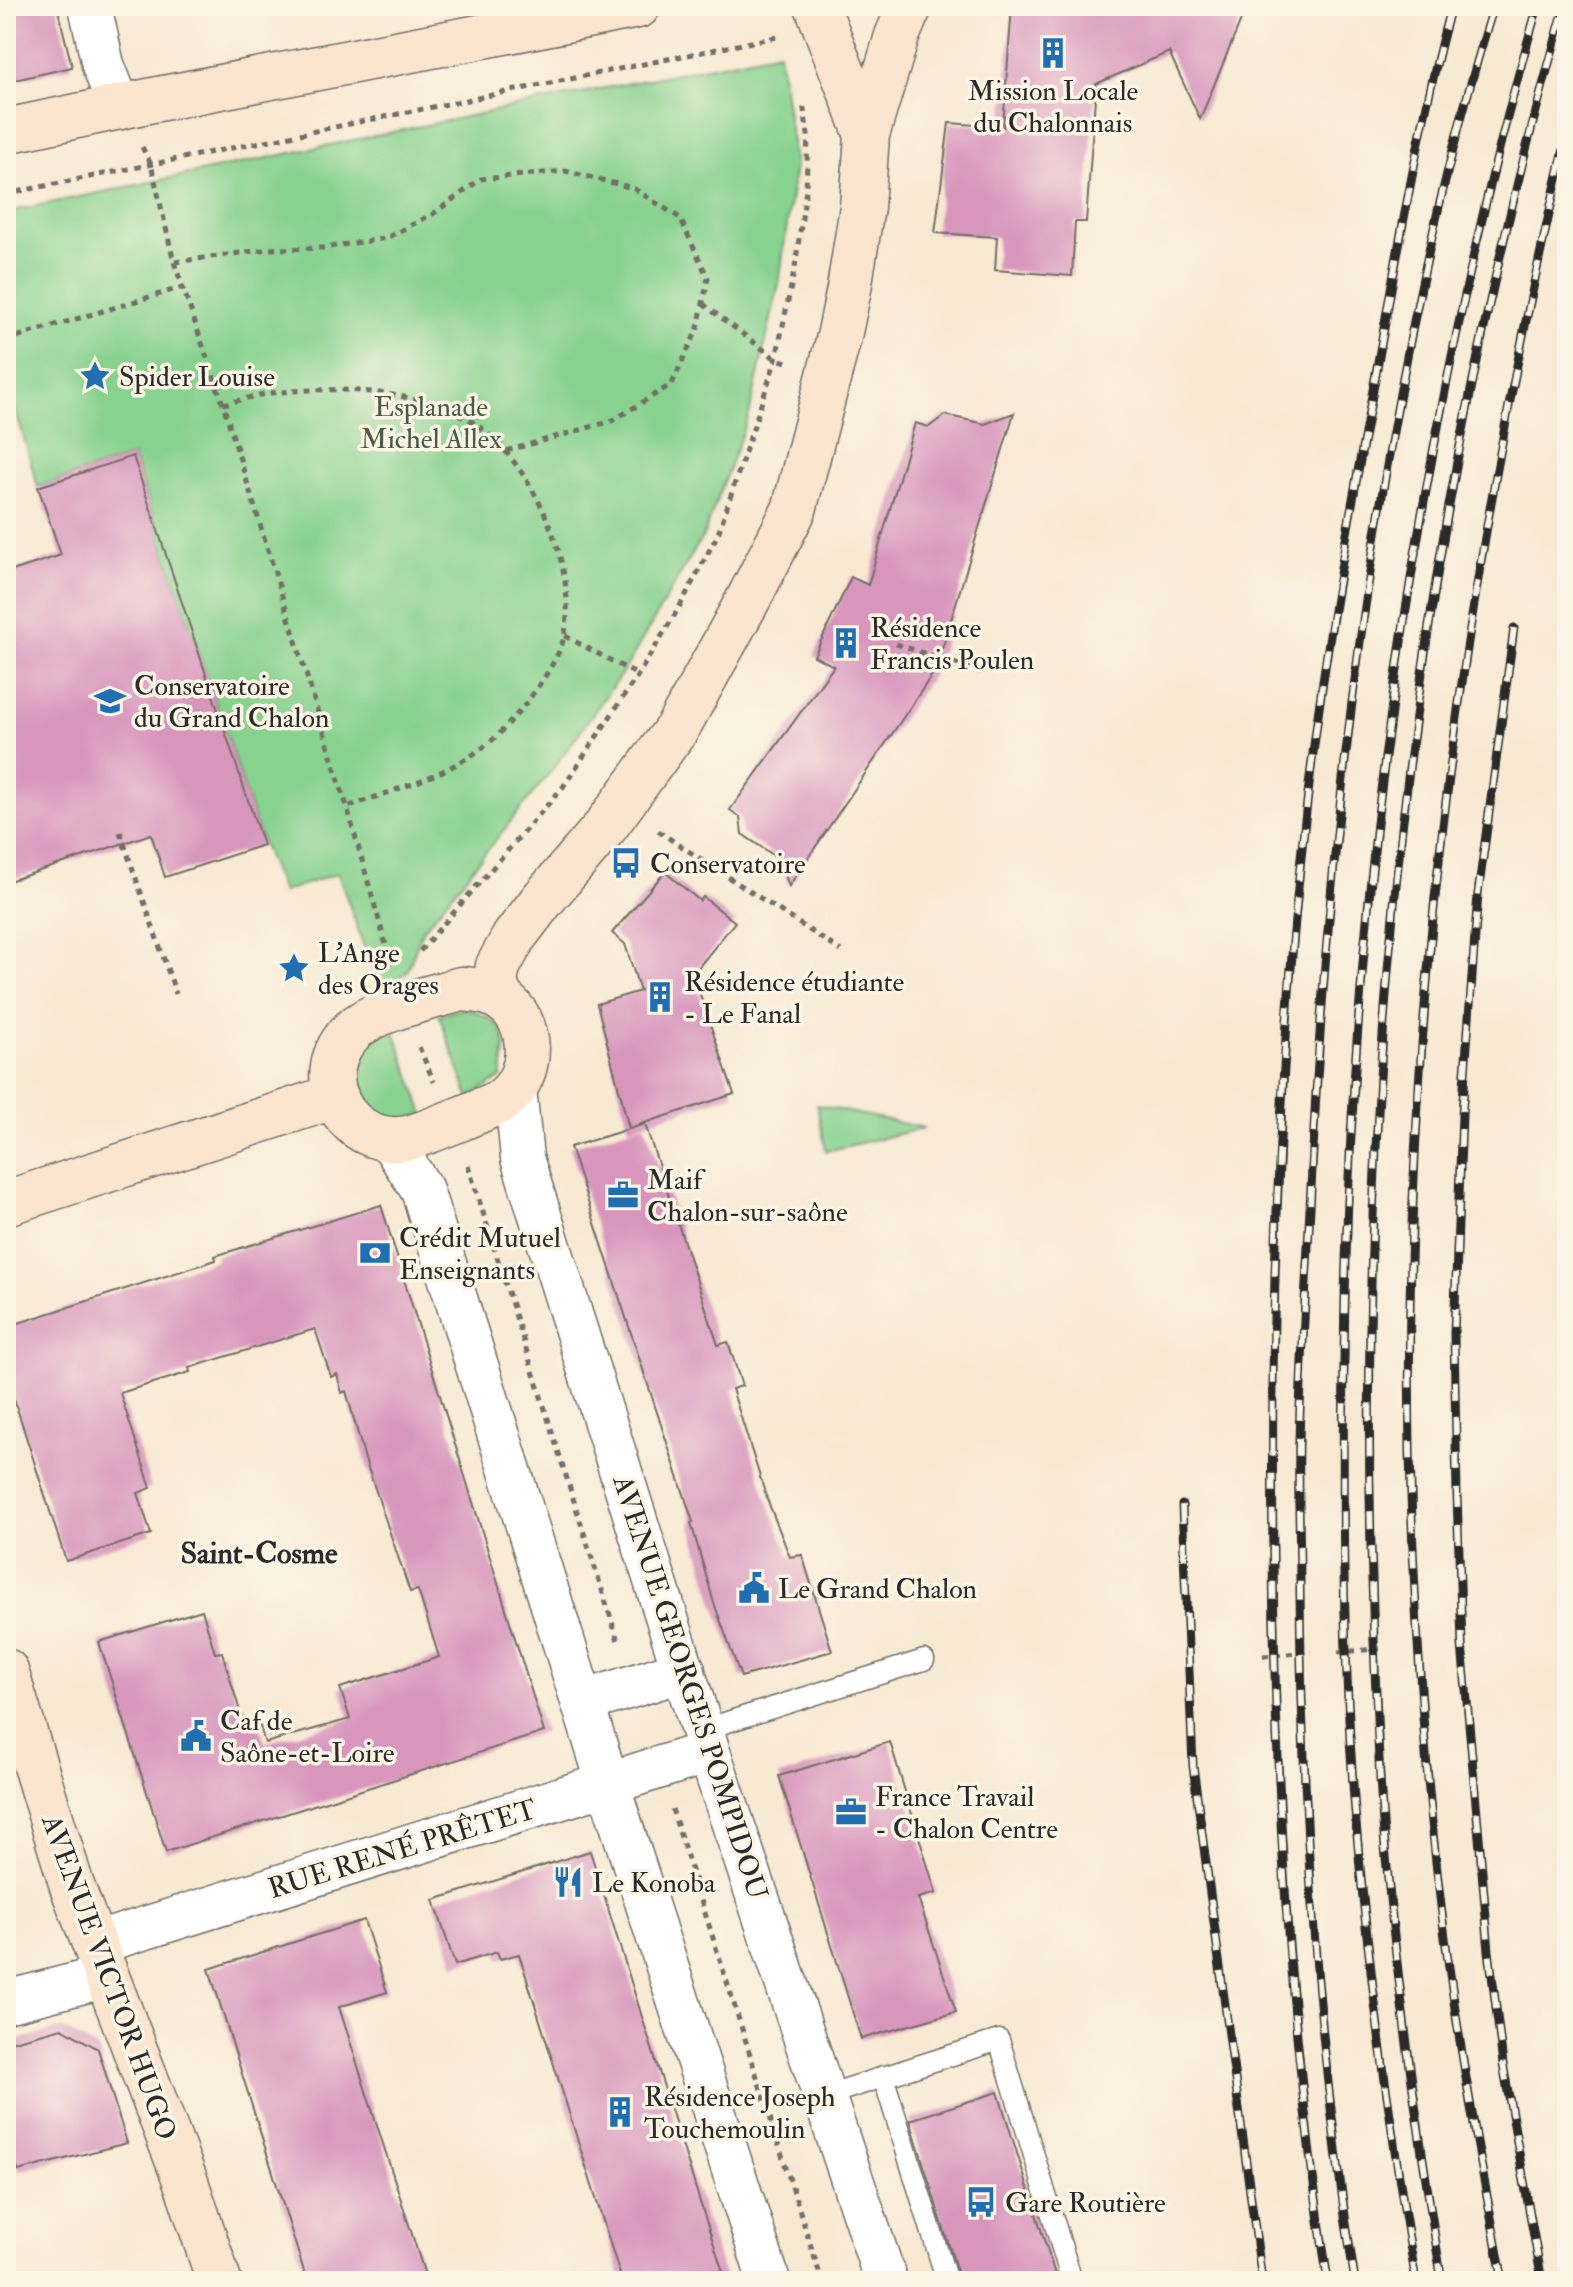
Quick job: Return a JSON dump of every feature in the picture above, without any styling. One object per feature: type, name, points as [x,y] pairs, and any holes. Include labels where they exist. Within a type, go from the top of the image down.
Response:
[{"type":"street","points":[[90,6],[103,65],[120,108]]},
{"type":"street","points":[[6,131],[638,6]]},
{"type":"street","points":[[502,1000],[495,984],[498,966],[514,937],[620,806],[678,727],[794,510],[849,289],[862,207],[867,135],[893,48],[910,6]]},
{"type":"street","points":[[803,20],[867,135]]},
{"type":"street","points":[[461,989],[482,990],[502,1000],[517,1015],[528,1048],[525,1069],[515,1088],[502,1101],[411,1137],[390,1140],[368,1134],[350,1122],[338,1104],[333,1087],[333,1065],[341,1045],[355,1029],[400,998],[461,989]]},
{"type":"street","name":"AVENUE GEORGES POMPIDOU","points":[[515,1088],[522,1158],[706,1741],[886,2281]]},
{"type":"street","points":[[6,1203],[336,1096]]},
{"type":"street","points":[[390,1140],[422,1190],[608,1784],[769,2281]]},
{"type":"street","points":[[583,1702],[684,1670]]},
{"type":"street","name":"AVENUE VICTOR HUGO","points":[[6,1671],[72,1886],[187,2185],[219,2281]]},
{"type":"street","name":"RUE RENÉ PRÊTET","points":[[6,2002],[100,1960],[659,1768],[706,1741]]},
{"type":"lane","points":[[706,1741],[924,1660]]},
{"type":"lane","points":[[824,2096],[999,2040],[1072,2281]]},
{"type":"lane","points":[[883,2076],[947,2281]]},
{"type":"path","points":[[6,194],[803,20]]},
{"type":"path","points":[[400,998],[418,953],[563,787],[638,675],[680,606],[718,534],[776,359],[795,267],[806,190],[808,135],[801,88]]},
{"type":"path","points":[[151,164],[174,262],[223,404],[347,807],[400,998],[472,1175],[632,1685]]},
{"type":"path","points":[[174,262],[269,249],[323,248],[386,238],[433,214],[481,179],[565,171],[633,188],[680,218],[708,278],[698,328],[672,384],[612,421],[506,451]]},
{"type":"path","points":[[6,340],[183,287]]},
{"type":"path","points":[[703,304],[776,359],[830,374]]},
{"type":"path","points":[[223,404],[281,392],[355,391],[410,398],[466,419],[506,451],[540,502],[559,546],[568,600],[565,636],[551,666],[523,707],[486,745],[431,777],[347,807]]},
{"type":"path","points":[[565,636],[638,675]]},
{"type":"path","points":[[896,644],[984,673]]},
{"type":"path","points":[[620,806],[841,951]]},
{"type":"path","points":[[120,832],[176,994]]},
{"type":"path","points":[[1338,1652],[1380,1649]]},
{"type":"path","points":[[1263,1656],[1311,1652]]},
{"type":"path","points":[[659,1768],[822,2281]]},
{"type":"green space","name":"Esplanade Michel Allex","points":[[779,52],[795,165],[779,284],[749,415],[704,534],[625,669],[553,769],[422,931],[407,972],[380,992],[338,873],[282,892],[263,845],[133,456],[38,487],[6,376],[6,212]]},
{"type":"green space","points":[[465,1008],[498,1026],[505,1052],[501,1078],[469,1097],[439,1015]]},
{"type":"green space","points":[[394,1031],[424,1114],[402,1119],[376,1112],[361,1095],[357,1084],[357,1061],[362,1050],[372,1040]]},
{"type":"green space","points":[[817,1105],[924,1128],[826,1151]]},
{"type":"building","points":[[6,6],[57,6],[72,67],[6,82]]},
{"type":"building","points":[[1012,6],[1247,6],[1200,119],[1169,52],[1096,84],[1086,222],[1075,222],[1072,276],[995,270],[997,237],[935,233],[949,123],[1003,127]]},
{"type":"building","name":"Résidence Francis Poulen","points":[[1014,413],[936,669],[789,886],[779,859],[742,834],[740,817],[730,810],[834,666],[814,656],[851,577],[868,585],[915,423],[929,427],[945,415],[985,424]]},
{"type":"building","name":"Conservatoire du Grand Chalon","points":[[133,456],[263,845],[165,877],[151,834],[6,882],[6,573],[61,555],[38,487]]},
{"type":"building","name":"Résidence étudiante - Le Fanal","points":[[665,872],[700,901],[703,897],[735,922],[693,974],[734,1094],[629,1128],[597,1004],[640,991],[625,944],[612,933]]},
{"type":"building","points":[[645,1124],[718,1345],[728,1342],[742,1386],[732,1389],[767,1499],[790,1557],[802,1555],[832,1651],[741,1677],[714,1603],[693,1522],[570,1147]]},
{"type":"building","points":[[381,1205],[544,1732],[166,1852],[99,1642],[202,1610],[215,1653],[222,1652],[243,1721],[257,1717],[265,1743],[350,1719],[340,1688],[439,1657],[418,1590],[410,1592],[365,1459],[346,1391],[342,1393],[337,1374],[331,1377],[315,1329],[120,1393],[151,1488],[138,1493],[151,1534],[66,1561],[6,1374],[6,1327],[216,1260],[215,1256]]},
{"type":"building","name":"France Travail - Chalon Centre","points":[[890,1742],[936,1893],[918,1898],[956,2012],[861,2039],[779,1776]]},
{"type":"building","name":"Résidence Joseph Touchemoulin","points":[[590,1851],[726,2281],[622,2281],[519,1954],[500,1959],[497,1952],[455,1965],[434,1900]]},
{"type":"building","points":[[364,1920],[387,1992],[339,2007],[427,2281],[307,2281],[209,1969]]},
{"type":"building","points":[[62,2028],[98,2049],[127,2143],[18,2171],[6,2127],[6,2043]]},
{"type":"building","name":"Gare Routière","points":[[998,2092],[1057,2281],[960,2281],[910,2120]]},
{"type":"railway","points":[[1328,2281],[1294,2011],[1277,1739],[1272,1457],[1279,1155],[1301,853],[1325,665],[1407,203],[1451,6]]},
{"type":"railway","points":[[1355,2281],[1331,2110],[1314,1938],[1301,1678],[1299,1442],[1316,1097],[1338,826],[1372,556],[1408,350],[1433,234],[1461,120],[1494,6]]},
{"type":"railway","points":[[1416,2281],[1374,1995],[1361,1880],[1348,1708],[1343,1419],[1352,1114],[1372,866],[1404,620],[1448,376],[1478,236],[1538,6]]},
{"type":"railway","points":[[1442,2281],[1401,1996],[1381,1788],[1371,1546],[1370,1351],[1376,1156],[1389,962],[1409,768],[1437,576],[1472,384],[1515,194],[1565,6]]},
{"type":"railway","points":[[1503,2281],[1456,2018],[1428,1786],[1415,1591],[1409,1408],[1412,1224],[1422,1041],[1439,858],[1463,676],[1492,495],[1527,315],[1567,136]]},
{"type":"railway","points":[[1514,628],[1478,894],[1462,1114],[1454,1334],[1462,1644],[1489,1951],[1503,2064],[1542,2281]]},
{"type":"railway","points":[[1182,1505],[1193,1766],[1262,2281]]},
{"type":"place","name":"Mission Locale du Chalonnais","points":[[1053,53]]},
{"type":"place","name":"Spider Louise","points":[[95,376]]},
{"type":"place","name":"Résidence Francis Poulen","points":[[846,643]]},
{"type":"place","name":"Conservatoire du Grand Chalon","points":[[110,701]]},
{"type":"place","name":"Conservatoire","points":[[626,863]]},
{"type":"place","name":"L'Ange des Orages","points":[[294,968]]},
{"type":"place","name":"Résidence étudiante - Le Fanal","points":[[660,997]]},
{"type":"place","name":"Maif Chalon-sur-saône","points":[[623,1195]]},
{"type":"place","name":"Crédit Mutuel Enseignants","points":[[375,1253]]},
{"type":"place","name":"Le Grand Chalon","points":[[754,1588]]},
{"type":"place","name":"Caf de Saône-et-Loire","points":[[196,1736]]},
{"type":"place","name":"France Travail - Chalon Centre","points":[[851,1812]]},
{"type":"place","name":"Le Konoba","points":[[568,1882]]},
{"type":"place","name":"Résidence Joseph Touchemoulin","points":[[620,2112]]},
{"type":"place","name":"Gare Routière","points":[[981,2202]]},
{"type":"district","name":"Saint-Cosme","points":[[259,1553]]}]
